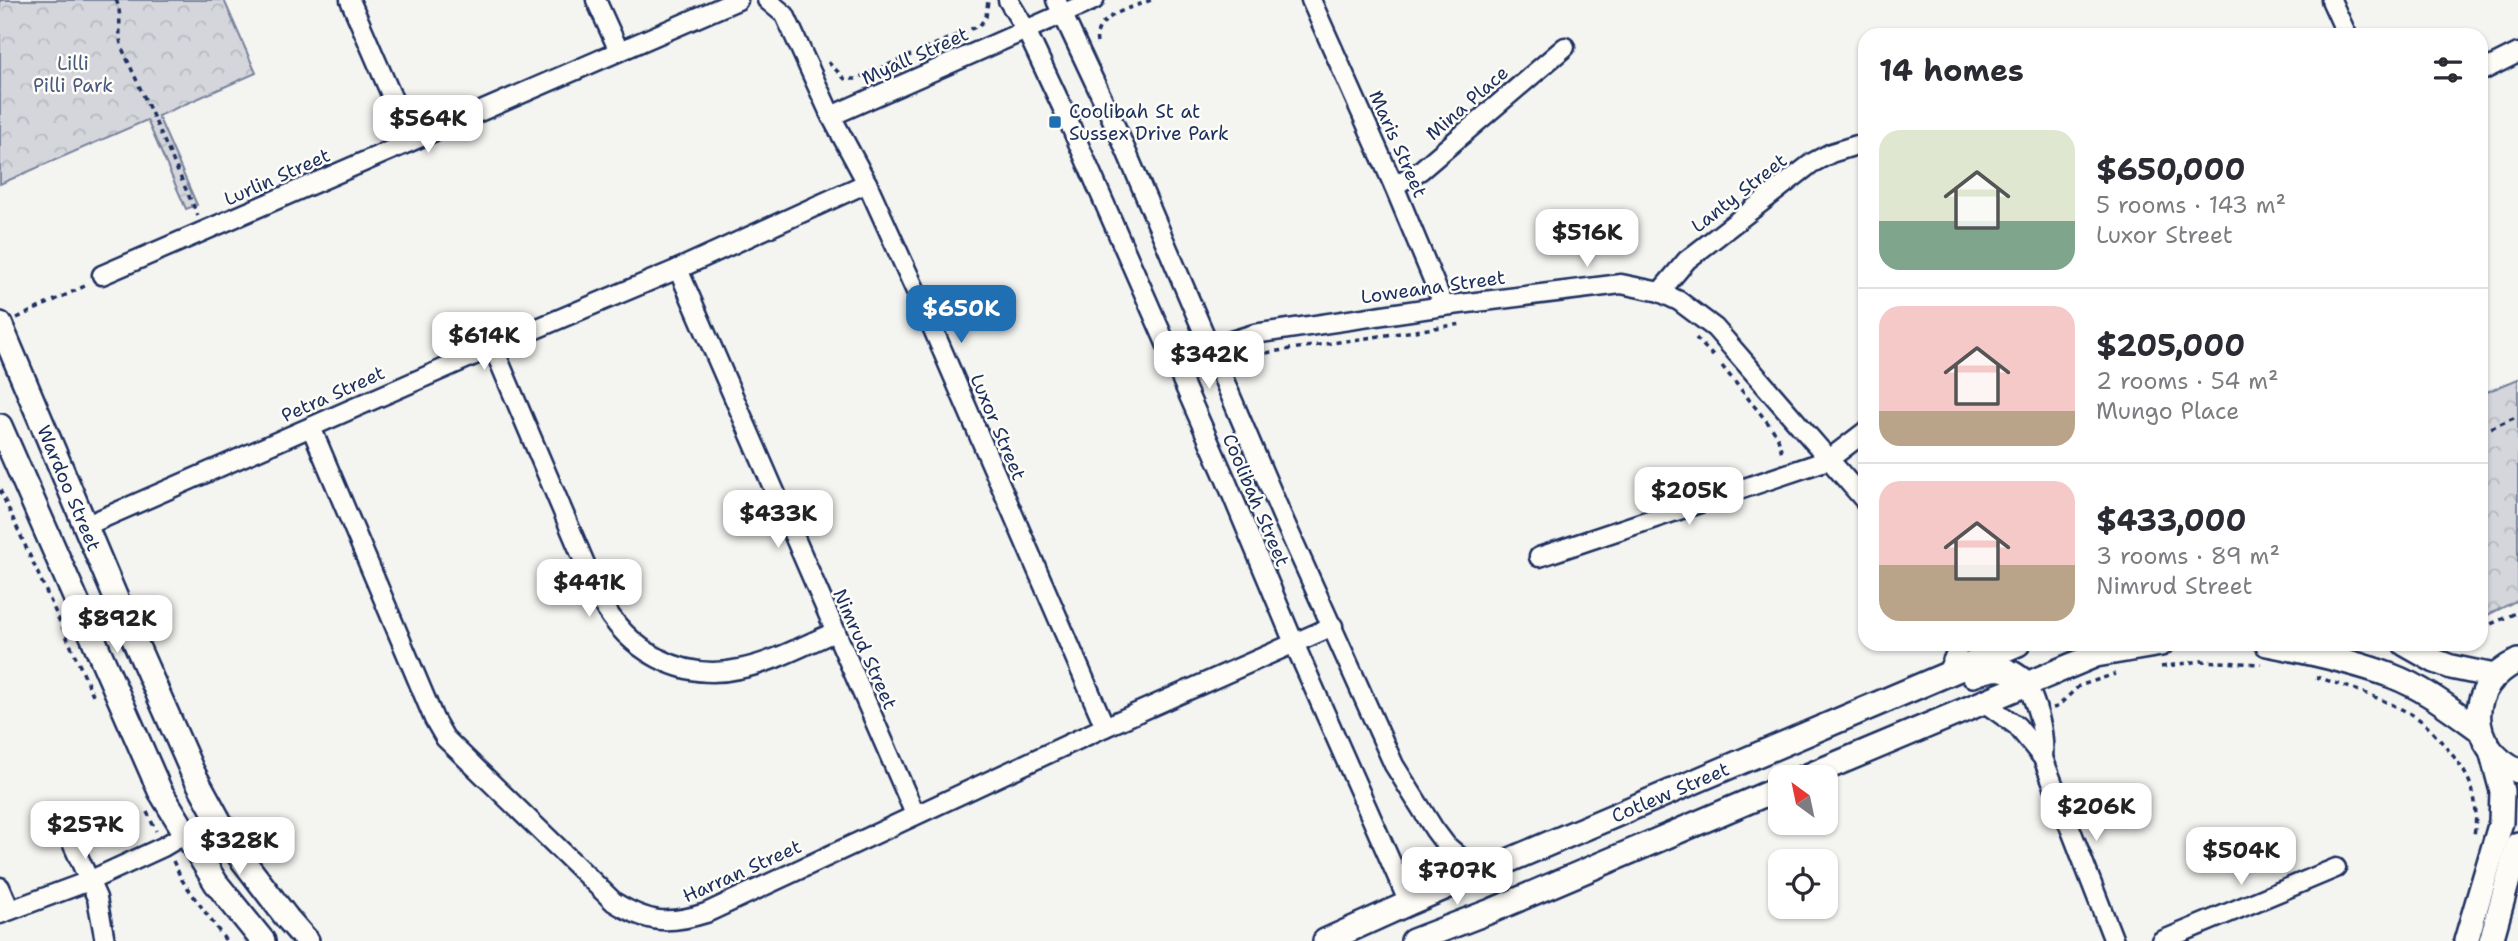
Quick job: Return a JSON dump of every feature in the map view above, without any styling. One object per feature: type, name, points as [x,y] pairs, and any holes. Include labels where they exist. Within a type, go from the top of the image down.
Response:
[{"type":"main road","name":"Wardoo Street","points":[[0,325],[192,771],[216,817],[252,874],[307,941]]},
{"type":"main road","name":"Wardoo Street","points":[[0,426],[160,790],[216,883],[263,941]]},
{"type":"main road","name":"Cotlew Street","points":[[1325,941],[2002,651]]},
{"type":"main road","points":[[1833,765],[2096,655],[2120,651]]},
{"type":"main road","points":[[2419,651],[2447,665],[2494,676]]},
{"type":"main road","points":[[2269,655],[2311,652],[2393,676],[2425,692],[2480,730]]},
{"type":"main road","points":[[2518,662],[2494,676],[2484,692],[2478,711],[2484,743],[2504,764],[2518,771]]},
{"type":"main road","points":[[1937,679],[1950,685],[1989,668],[2000,668],[2010,670],[2026,683]]},
{"type":"main road","points":[[2466,941],[2501,822],[2502,790],[2492,754]]},
{"type":"main road","name":"Cotlew Street","points":[[1413,941],[1491,911],[1768,793]]},
{"type":"main road","points":[[2491,941],[2518,844]]},
{"type":"main road","points":[[1409,903],[1418,917],[1434,923],[1466,911],[1491,911]]},
{"type":"street","points":[[349,0],[411,141]]},
{"type":"street","points":[[596,0],[619,51]]},
{"type":"street","name":"Lurlin Street","points":[[102,275],[738,0]]},
{"type":"street","name":"Luxor Street","points":[[768,0],[785,15],[831,116],[867,183],[939,342],[1105,727]]},
{"type":"street","name":"Coolibah Street","points":[[1008,0],[1026,30],[1064,111],[1409,903]]},
{"type":"street","name":"Myall Street","points":[[831,116],[1026,30],[1060,7],[1094,0]]},
{"type":"street","name":"Maris Street","points":[[1311,0],[1444,306]]},
{"type":"street","points":[[2331,0],[2344,28]]},
{"type":"street","name":"Coolibah Street","points":[[1060,7],[1118,132],[1282,516],[1394,765],[1446,845],[1460,857],[1488,870]]},
{"type":"street","name":"Mina Place","points":[[1394,186],[1421,170],[1564,47]]},
{"type":"street","points":[[2488,68],[2518,53]]},
{"type":"street","name":"Lanty Street","points":[[1660,292],[1687,260],[1812,163],[1831,153],[1857,145]]},
{"type":"street","name":"Petra Street","points":[[85,526],[678,269],[867,183]]},
{"type":"street","name":"Nimrud Street","points":[[678,269],[915,814]]},
{"type":"street","name":"Loweana Street","points":[[1211,347],[1254,334],[1621,284],[1660,292],[1688,307],[1715,328],[1858,493]]},
{"type":"street","points":[[493,347],[600,599],[617,627],[629,639],[657,659],[687,670],[721,672],[761,663],[835,632]]},
{"type":"street","name":"Harran Street","points":[[311,427],[437,727],[454,749],[614,902],[630,912],[661,922],[688,919],[706,913],[1105,727],[1333,626]]},
{"type":"street","points":[[1539,557],[1828,460],[1858,437]]},
{"type":"street","points":[[1937,679],[1955,651]]},
{"type":"street","points":[[2026,683],[2045,738],[2043,758]]},
{"type":"street","points":[[1982,701],[2017,726],[2043,758],[2114,941]]},
{"type":"street","points":[[0,887],[5,912],[89,881],[185,834]]},
{"type":"street","points":[[69,836],[99,905],[105,941]]},
{"type":"street","points":[[2161,941],[2336,868]]},
{"type":"path","points":[[116,0],[120,7],[118,34],[122,48],[205,231]]},
{"type":"path","points":[[828,62],[845,79],[855,79],[980,26],[986,17],[988,0]]},
{"type":"path","points":[[1102,55],[1096,37],[1102,24],[1108,18],[1151,0]]},
{"type":"path","points":[[0,325],[81,289],[102,275]]},
{"type":"path","points":[[1247,358],[1257,354],[1464,323]]},
{"type":"path","points":[[1693,334],[1772,428],[1782,453]]},
{"type":"path","points":[[2488,429],[2518,416]]},
{"type":"path","points":[[2488,625],[2518,612]]},
{"type":"path","points":[[2153,668],[2269,655]]},
{"type":"path","points":[[2051,709],[2057,707],[2079,687],[2118,674]]},
{"type":"path","points":[[2308,674],[2354,689],[2418,718],[2462,766],[2469,779],[2477,818],[2473,840]]},
{"type":"path","points":[[1403,862],[1437,848]]},
{"type":"green space","name":"Lilli Pilli Park","points":[[0,0],[224,0],[256,73],[158,116],[197,205],[186,209],[147,120],[0,184]]},
{"type":"green space","points":[[2518,379],[2518,600],[2488,615],[2488,392]]},
{"type":"place","name":"Coolibah St at Sussex Drive Park","points":[[1055,122]]}]
